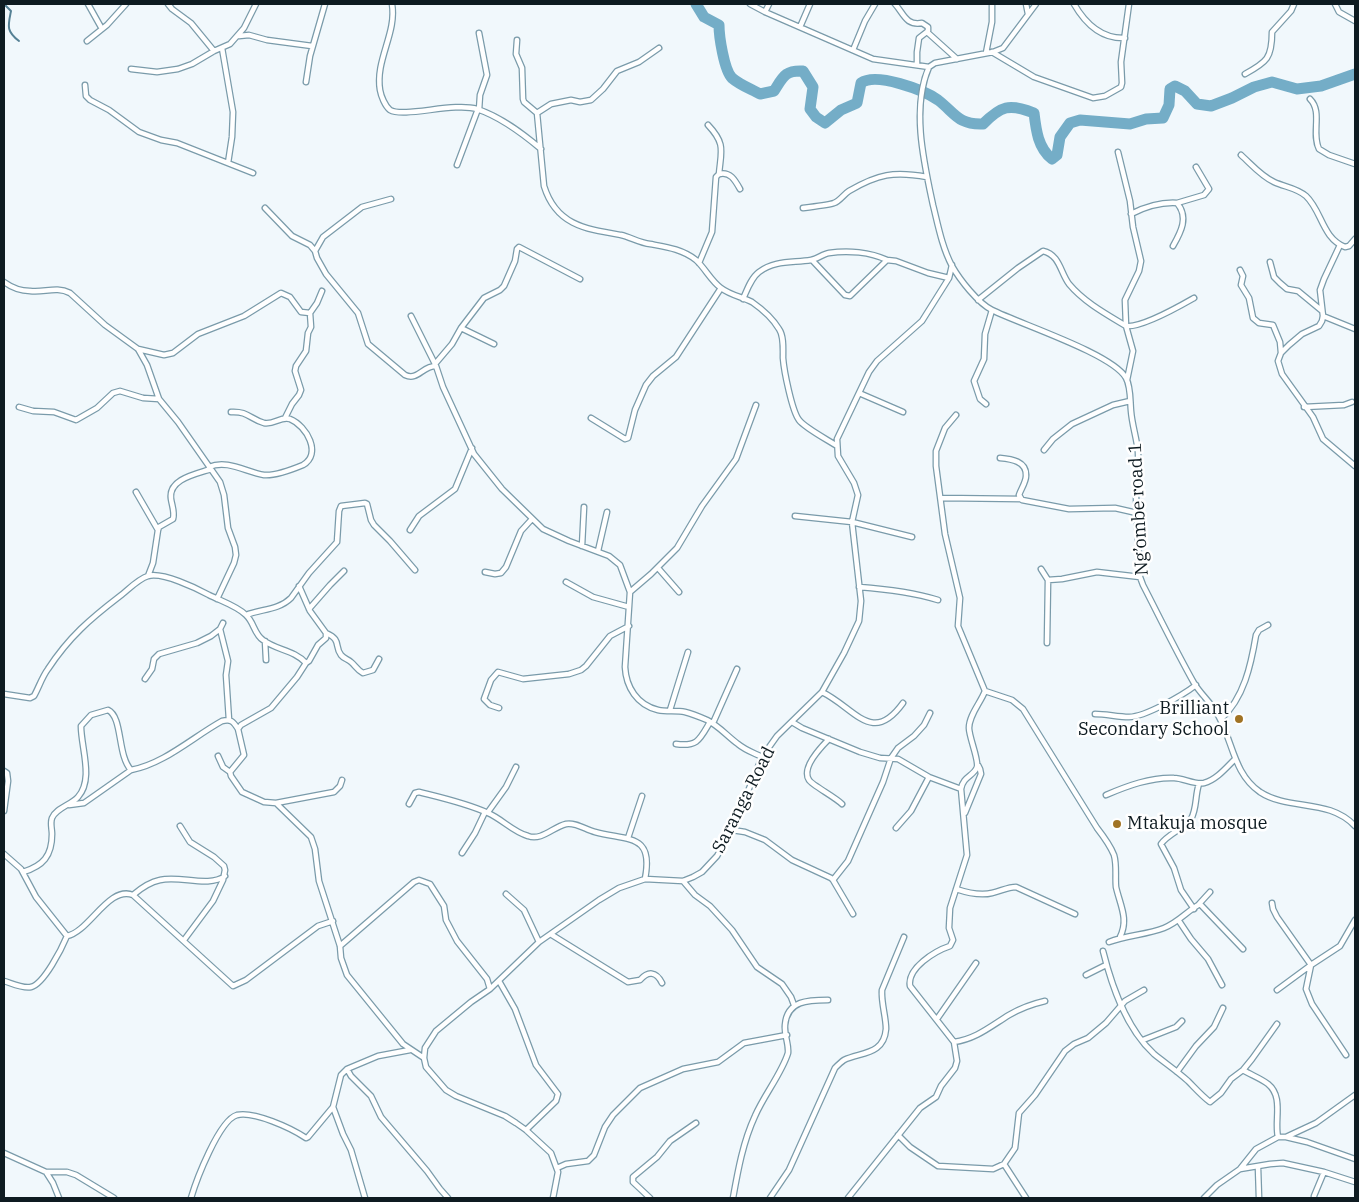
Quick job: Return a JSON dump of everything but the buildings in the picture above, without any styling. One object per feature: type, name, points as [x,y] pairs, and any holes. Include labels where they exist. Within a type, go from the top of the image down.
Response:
[{"type":"street","points":[[88,4],[102,29]]},
{"type":"street","points":[[87,41],[102,29],[126,4]]},
{"type":"street","points":[[168,4],[191,23],[214,51]]},
{"type":"street","points":[[131,69],[157,72],[174,70],[192,64],[230,44],[239,36],[256,4]]},
{"type":"street","points":[[306,82],[312,46],[325,4]]},
{"type":"street","points":[[392,4],[393,16],[379,79],[380,90],[387,107],[400,112],[456,107],[478,110],[500,120],[523,134],[541,149]]},
{"type":"street","points":[[750,4],[873,59],[928,67],[935,63],[986,54],[1003,48],[1036,4]]},
{"type":"street","points":[[765,12],[769,4]]},
{"type":"street","points":[[800,27],[810,4]]},
{"type":"street","points":[[853,50],[865,21],[875,4]]},
{"type":"street","points":[[896,4],[910,22],[913,24],[926,24],[927,32],[957,59]]},
{"type":"street","points":[[986,54],[992,22],[992,4]]},
{"type":"street","points":[[1026,4],[1028,14]]},
{"type":"street","points":[[1074,4],[1082,16],[1098,32],[1116,38],[1125,38]]},
{"type":"street","points":[[992,52],[1034,78],[1093,98],[1105,96],[1121,86],[1122,83],[1121,62],[1129,4]]},
{"type":"street","points":[[1245,74],[1263,64],[1269,58],[1272,46],[1272,32],[1291,11],[1294,4]]},
{"type":"street","points":[[1335,4],[1339,12],[1355,20]]},
{"type":"street","points":[[917,65],[919,38],[927,32]]},
{"type":"street","points":[[457,165],[478,110],[480,95],[487,75],[479,33]]},
{"type":"street","points":[[239,36],[312,46]]},
{"type":"street","points":[[517,40],[516,54],[522,68],[523,99],[537,113],[544,186],[553,206],[564,219],[574,224],[612,235],[621,235],[648,244],[673,248],[684,253],[699,263],[721,288],[752,302],[771,317],[781,332],[784,363],[791,399],[798,419],[836,446],[841,430],[877,360],[922,321],[949,278],[952,266]]},
{"type":"street","points":[[222,48],[233,112],[228,163]]},
{"type":"street","points":[[537,113],[552,104],[571,100],[580,102],[591,100],[603,90],[617,71],[639,62],[659,48]]},
{"type":"street","points":[[928,67],[921,105],[921,142],[941,239],[952,266],[978,300],[992,310],[1046,332],[1092,354],[1114,366],[1123,373],[1127,380]]},
{"type":"street","points":[[85,85],[86,96],[90,100],[109,110],[139,132],[163,141],[177,143],[253,173]]},
{"type":"street","points":[[1310,99],[1314,104],[1316,114],[1315,138],[1318,149],[1355,164]]},
{"type":"street","points":[[699,263],[712,232],[716,177],[719,174],[723,152],[718,135],[708,125]]},
{"type":"street","name":"Ng’ombe road 1","points":[[1118,152],[1130,201],[1141,261],[1139,271],[1125,300],[1126,326],[1132,351],[1127,380],[1138,452],[1136,490],[1140,577],[1196,686],[1221,720],[1235,760],[1242,774],[1251,785],[1262,793],[1277,799],[1338,812],[1349,819],[1355,826]]},
{"type":"street","points":[[1241,156],[1266,178],[1292,188],[1307,197],[1322,225],[1340,245],[1345,248],[1355,239]]},
{"type":"street","points":[[1131,214],[1141,209],[1168,202],[1177,203],[1204,195],[1209,188],[1196,167]]},
{"type":"street","points":[[803,208],[833,204],[844,194],[867,180],[881,176],[903,173],[927,177]]},
{"type":"street","points":[[719,174],[729,175],[740,189]]},
{"type":"street","points":[[391,199],[362,207],[323,237],[316,251],[317,258],[326,274],[358,313],[368,344],[374,351],[411,378],[423,369],[435,365],[484,298],[504,286],[519,247],[580,279]]},
{"type":"street","points":[[1174,246],[1183,227],[1181,208],[1177,203]]},
{"type":"street","points":[[265,208],[292,236],[310,245],[316,251]]},
{"type":"street","points":[[1340,245],[1320,290],[1323,316],[1319,326],[1302,334],[1281,353],[1278,360],[1282,374],[1312,417],[1327,444],[1355,466]]},
{"type":"street","points":[[978,300],[1043,251],[1048,252],[1058,260],[1068,282],[1082,297],[1126,326],[1133,327],[1142,324],[1194,298]]},
{"type":"street","points":[[743,298],[754,278],[773,264],[812,260],[828,253],[866,253],[949,278]]},
{"type":"street","points":[[812,260],[845,295],[850,296],[887,260]]},
{"type":"street","points":[[1270,262],[1274,276],[1280,283],[1287,289],[1298,292],[1322,310]]},
{"type":"street","points":[[1240,270],[1243,276],[1241,284],[1249,298],[1253,318],[1259,323],[1273,325],[1280,342],[1281,353]]},
{"type":"street","points":[[4,282],[10,286],[30,292],[63,290],[76,298],[105,324],[138,349],[147,364],[159,398],[220,482],[224,495],[228,528],[236,555],[217,599]]},
{"type":"street","points":[[591,418],[625,439],[628,438],[635,410],[646,385],[653,376],[676,357],[721,288]]},
{"type":"street","points":[[285,418],[301,390],[295,371],[296,366],[306,351],[308,333],[311,327],[310,313],[322,291]]},
{"type":"street","points":[[138,349],[164,355],[173,354],[198,334],[244,316],[280,293],[290,297],[301,312],[310,313]]},
{"type":"street","points":[[986,404],[976,392],[974,381],[984,359],[985,334],[992,310]]},
{"type":"street","points":[[411,316],[472,448],[497,483],[543,528],[555,535],[598,551],[617,561],[623,571],[630,592],[626,667],[628,686],[642,702],[651,708],[685,712],[712,722],[740,746],[762,757]]},
{"type":"street","points":[[1323,316],[1355,329]]},
{"type":"street","points":[[461,328],[494,344]]},
{"type":"street","points":[[20,408],[32,411],[54,412],[76,420],[97,408],[113,393],[120,391],[142,398],[159,398]]},
{"type":"street","points":[[859,393],[904,412]]},
{"type":"street","points":[[1044,450],[1059,433],[1072,424],[1113,405],[1130,400]]},
{"type":"street","points":[[1304,407],[1344,405],[1352,402]]},
{"type":"street","points":[[630,592],[658,568],[677,548],[702,506],[736,459],[756,405]]},
{"type":"street","points":[[148,576],[159,527],[173,519],[174,514],[170,497],[173,488],[179,481],[214,465],[225,465],[270,475],[307,463],[312,454],[308,437],[300,425],[285,418],[267,423],[245,412],[231,412]]},
{"type":"street","points":[[956,415],[946,428],[936,451],[936,466],[945,534],[960,598],[958,626],[985,691],[969,725],[981,774],[964,814]]},
{"type":"street","name":"Saranga Road","points":[[424,1058],[425,1048],[436,1031],[470,1002],[490,989],[540,942],[606,896],[619,888],[645,879],[683,880],[694,877],[717,856],[732,830],[762,757],[777,736],[822,692],[844,654],[859,621],[861,611],[852,522],[858,495],[854,483],[838,456],[836,446]]},
{"type":"street","points":[[410,530],[419,516],[455,489],[472,448]]},
{"type":"street","points":[[1000,458],[1013,459],[1023,466],[1026,477],[1019,494],[1021,499]]},
{"type":"street","points":[[136,492],[158,530]]},
{"type":"street","points":[[941,498],[1021,499],[1068,509],[1115,508],[1137,513]]},
{"type":"street","points":[[246,615],[272,609],[288,601],[318,562],[337,542],[339,511],[340,506],[343,505],[367,504],[374,525],[415,570]]},
{"type":"street","points":[[582,546],[584,507]]},
{"type":"street","points":[[598,551],[607,512]]},
{"type":"street","points":[[795,516],[852,522],[912,537]]},
{"type":"street","points":[[484,572],[495,574],[501,572],[506,567],[520,532],[532,519]]},
{"type":"street","points":[[658,568],[679,592]]},
{"type":"street","points":[[1041,569],[1048,580],[1047,643]]},
{"type":"street","points":[[309,609],[344,571]]},
{"type":"street","points":[[1048,580],[1097,572],[1140,577]]},
{"type":"street","points":[[4,694],[30,698],[34,696],[46,671],[78,630],[135,584],[148,576],[161,576],[202,591],[217,599],[246,615],[257,634],[266,641],[289,651],[306,663]]},
{"type":"street","points":[[566,582],[593,597],[629,607]]},
{"type":"street","points":[[299,586],[309,609],[326,633],[333,636],[337,641],[340,654],[363,673],[373,670],[379,659]]},
{"type":"street","points":[[859,587],[885,588],[914,593],[938,600]]},
{"type":"street","points":[[145,679],[152,669],[154,659],[159,654],[198,643],[220,629],[223,623]]},
{"type":"street","points":[[1221,720],[1240,694],[1256,635],[1259,630],[1268,625]]},
{"type":"street","points":[[499,708],[490,705],[484,699],[491,680],[498,672],[523,679],[569,674],[581,670],[610,636],[629,626]]},
{"type":"street","points":[[220,629],[228,661],[226,675],[229,720]]},
{"type":"street","points":[[238,729],[241,725],[271,708],[277,702],[306,663],[310,661],[318,645],[326,638],[326,633]]},
{"type":"street","points":[[266,641],[266,660]]},
{"type":"street","points":[[670,710],[688,652]]},
{"type":"street","points":[[676,744],[694,744],[699,740],[712,722],[737,669]]},
{"type":"street","points":[[1095,714],[1139,716],[1182,696],[1196,686]]},
{"type":"street","points":[[985,691],[1012,700],[1023,708],[1106,840],[1114,857],[1116,887],[1124,912],[1123,931],[1120,937]]},
{"type":"street","points":[[822,692],[834,697],[863,720],[875,724],[881,724],[891,717],[903,703]]},
{"type":"street","points":[[23,872],[37,868],[44,861],[52,843],[52,818],[59,810],[79,796],[84,788],[87,774],[81,726],[91,715],[108,710],[113,712],[123,758],[131,770]]},
{"type":"street","points":[[833,880],[848,861],[883,782],[891,758],[898,748],[914,736],[924,725],[930,713]]},
{"type":"street","points":[[68,805],[84,803],[131,770],[139,769],[155,762],[222,721],[229,720],[233,721],[238,729],[244,755],[230,772]]},
{"type":"street","points":[[792,722],[860,752],[880,758],[898,759],[929,777],[961,789]]},
{"type":"street","points":[[829,739],[812,759],[808,776],[810,781],[834,796],[842,804]]},
{"type":"street","points":[[218,756],[223,767],[230,772],[234,782],[245,794],[264,802],[276,803],[334,792],[340,786],[342,780]]},
{"type":"street","points":[[1106,795],[1162,778],[1186,779],[1199,784],[1208,782],[1235,760]]},
{"type":"street","points":[[848,1198],[920,1108],[936,1097],[941,1086],[955,1068],[957,1055],[954,1042],[910,986],[909,981],[912,972],[941,949],[950,946],[953,940],[949,928],[950,908],[967,855],[964,814],[960,794],[964,780],[978,765]]},
{"type":"street","points":[[462,853],[486,812],[506,787],[516,767]]},
{"type":"street","points":[[4,771],[7,773],[8,781],[4,811]]},
{"type":"street","points":[[896,828],[911,811],[929,777]]},
{"type":"street","points":[[1194,909],[1181,890],[1174,868],[1160,844],[1164,839],[1190,821],[1199,784]]},
{"type":"street","points":[[409,804],[415,793],[419,792],[462,803],[486,812],[531,837],[542,836],[557,827],[572,824],[596,832],[628,838],[640,844],[646,852],[648,863],[645,879]]},
{"type":"street","points":[[628,838],[642,796]]},
{"type":"street","points":[[276,803],[311,837],[315,849],[321,888],[333,921],[340,946],[341,958],[347,975],[403,1044],[424,1058],[426,1067],[446,1090],[505,1116],[526,1130],[550,1153],[557,1168],[553,1198]]},
{"type":"street","points":[[180,826],[190,842],[214,857],[224,866],[225,876],[213,901],[184,940]]},
{"type":"street","points":[[732,830],[745,832],[765,840],[792,860],[833,880],[853,914]]},
{"type":"street","points":[[4,854],[23,872],[36,897],[67,936]]},
{"type":"street","points":[[133,895],[144,887],[160,880],[184,879],[213,882],[225,876]]},
{"type":"street","points":[[340,946],[414,882],[419,880],[425,881],[430,884],[444,906],[446,920],[457,941],[487,979],[490,989]]},
{"type":"street","points":[[683,880],[695,895],[710,906],[732,930],[757,967],[782,984],[794,1005],[784,1027],[787,1035],[788,1054],[746,1137],[733,1198]]},
{"type":"street","points":[[956,889],[980,895],[1016,887],[1075,914]]},
{"type":"street","points":[[1109,942],[1120,937],[1144,934],[1179,921],[1210,892]]},
{"type":"street","points":[[4,980],[28,988],[36,985],[55,960],[67,936],[83,928],[98,911],[115,897],[124,893],[133,895],[229,983],[236,986],[318,926],[333,921]]},
{"type":"street","points":[[506,894],[524,910],[540,942]]},
{"type":"street","points":[[1272,902],[1277,917],[1312,965]]},
{"type":"street","points":[[1199,904],[1225,928],[1243,949]]},
{"type":"street","points":[[1278,990],[1340,946],[1355,920]]},
{"type":"street","points":[[1179,921],[1208,959],[1222,985]]},
{"type":"street","points":[[552,935],[628,982],[640,980],[645,974],[650,973],[659,977],[662,983]]},
{"type":"street","points":[[770,1198],[789,1170],[835,1068],[848,1059],[868,1054],[884,1040],[886,1030],[882,990],[904,936]]},
{"type":"street","points":[[1103,951],[1106,965],[1121,1006],[1143,1040],[1153,1053],[1210,1102],[1252,1060],[1277,1024]]},
{"type":"street","points":[[937,1019],[976,964]]},
{"type":"street","points":[[1086,975],[1106,965]]},
{"type":"street","points":[[1312,965],[1306,989],[1307,993],[1312,1004],[1346,1056]]},
{"type":"street","points":[[499,981],[515,1009],[536,1065],[558,1094],[556,1101],[526,1130]]},
{"type":"street","points":[[898,1134],[910,1147],[938,1166],[993,1169],[1004,1164],[1015,1148],[1020,1113],[1035,1095],[1065,1050],[1093,1034],[1121,1006],[1144,990]]},
{"type":"street","points":[[794,1005],[813,1000],[828,1000]]},
{"type":"street","points":[[954,1042],[976,1036],[1019,1010],[1045,1001]]},
{"type":"street","points":[[1177,1072],[1196,1046],[1214,1028],[1223,1008]]},
{"type":"street","points":[[1143,1040],[1176,1027],[1182,1022]]},
{"type":"street","points":[[557,1168],[566,1164],[588,1160],[594,1155],[605,1127],[613,1115],[640,1088],[684,1069],[718,1062],[744,1043],[787,1035]]},
{"type":"street","points":[[191,1198],[213,1145],[222,1128],[231,1119],[240,1115],[254,1116],[295,1131],[306,1138],[312,1135],[333,1107],[342,1075],[347,1069],[378,1056],[410,1050]]},
{"type":"street","points":[[347,1069],[351,1076],[371,1096],[380,1117],[448,1198]]},
{"type":"street","points":[[1243,1070],[1268,1084],[1276,1094],[1276,1130],[1278,1137]]},
{"type":"street","points":[[1286,1137],[1316,1122],[1355,1095]]},
{"type":"street","points":[[333,1107],[342,1134],[351,1150],[366,1198]]},
{"type":"street","points":[[650,1198],[633,1182],[633,1177],[657,1157],[670,1141],[696,1123]]},
{"type":"street","points":[[1204,1198],[1217,1185],[1240,1169],[1256,1149],[1278,1137],[1308,1142],[1355,1159]]},
{"type":"street","points":[[4,1153],[46,1172],[67,1172],[76,1175],[114,1198]]},
{"type":"street","points":[[1240,1169],[1283,1163],[1324,1172],[1355,1182]]},
{"type":"street","points":[[1004,1164],[1026,1198]]},
{"type":"street","points":[[1258,1167],[1259,1198]]},
{"type":"street","points":[[46,1172],[59,1198]]},
{"type":"street","points":[[1314,1198],[1324,1172]]},
{"type":"waterway","points":[[4,4],[11,11],[10,31],[19,41]]},
{"type":"waterway","points":[[696,4],[704,17],[719,25],[724,61],[732,78],[760,94],[774,91],[782,78],[788,73],[803,71],[813,87],[810,109],[816,117],[825,123],[841,110],[857,103],[861,83],[868,80],[888,81],[911,87],[931,96],[962,120],[975,124],[983,124],[995,113],[1006,108],[1018,108],[1034,113],[1041,144],[1047,155],[1052,159],[1057,155],[1060,137],[1070,123],[1080,120],[1130,124],[1146,119],[1163,118],[1169,105],[1170,89],[1175,86],[1185,91],[1197,104],[1211,106],[1254,87],[1272,82],[1297,89],[1321,86],[1355,74]]},
{"type":"place","name":"Brilliant Secondary School","points":[[1239,719]]},
{"type":"place","name":"Mtakuja mosque","points":[[1117,824]]}]
